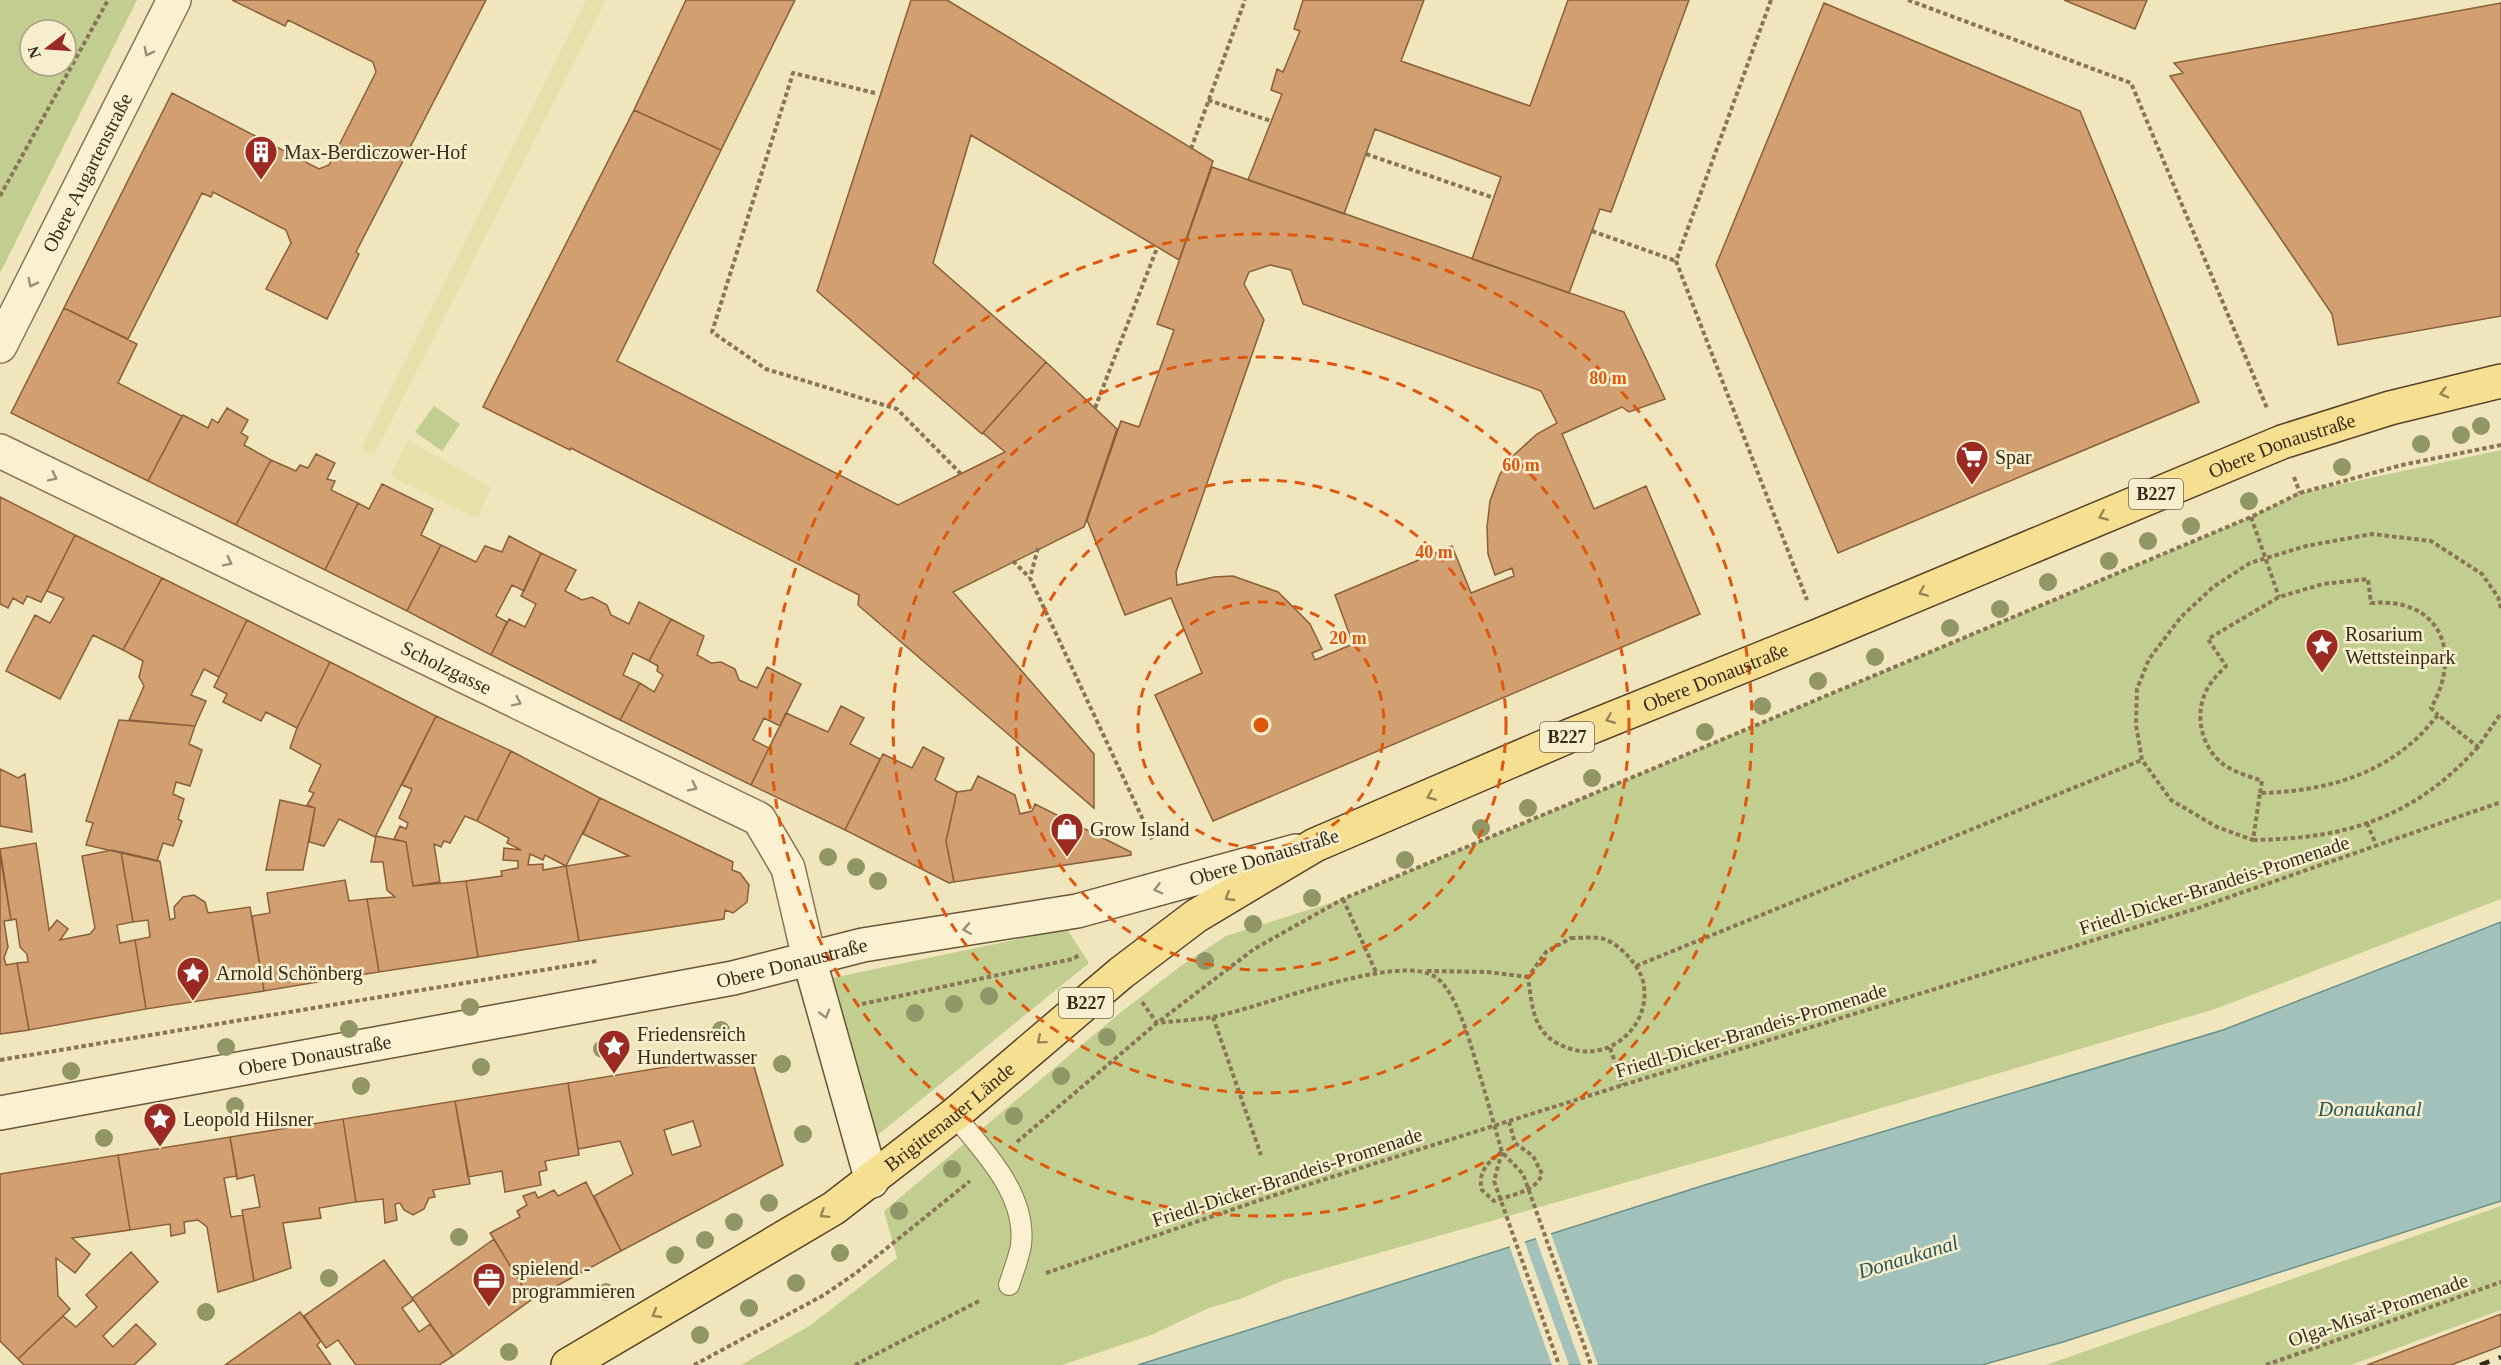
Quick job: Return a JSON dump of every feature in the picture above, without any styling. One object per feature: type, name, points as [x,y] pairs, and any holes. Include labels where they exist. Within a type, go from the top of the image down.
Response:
[{"type":"main road","name":"Obere Augartenstraße","points":[[0,346],[174,0]]},
{"type":"main road","name":"Obere Donaustraße","points":[[0,1113],[721,980],[863,945],[1077,911],[1316,845],[1569,736],[1820,635],[2282,442],[2390,408],[2501,381]]},
{"type":"main road","name":"Scholzgasse","points":[[0,452],[759,819],[788,868],[809,958],[872,1181]]},
{"type":"main road","name":"Brigittenauer Lände","points":[[568,1365],[792,1234],[872,1181],[954,1115],[1120,973],[1196,916],[1316,845]]},
{"type":"lane","points":[[954,1115],[993,1162],[1020,1217],[1021,1245],[1009,1285]]},
{"type":"path","points":[[0,196],[108,0]]},
{"type":"path","points":[[1191,149],[1245,0]]},
{"type":"path","points":[[1771,0],[1676,261],[1820,635]]},
{"type":"path","points":[[1908,0],[2131,82],[2282,442]]},
{"type":"path","points":[[875,93],[794,73],[712,332],[765,369],[897,409],[961,474]]},
{"type":"path","points":[[1208,100],[1271,121]]},
{"type":"path","points":[[1366,154],[1494,198]]},
{"type":"path","points":[[1592,231],[1676,261]]},
{"type":"path","points":[[1095,408],[1157,248]]},
{"type":"path","points":[[694,1365],[824,1294],[856,1273],[993,1162],[1157,1023],[1254,950],[1343,899],[2251,517],[2300,493],[2402,465],[2501,445]]},
{"type":"path","points":[[2251,517],[2279,597]]},
{"type":"path","points":[[2501,608],[2499,596],[2482,574],[2431,541],[2372,534],[2306,546],[2250,563],[2212,587],[2181,617],[2149,659],[2137,689],[2136,725],[2142,759],[2171,800],[2217,827],[2253,840],[2301,840],[2367,823],[2427,794],[2450,777],[2478,747],[2501,713]]},
{"type":"path","points":[[1030,578],[1038,548]]},
{"type":"path","points":[[1013,561],[1030,578],[1153,841]]},
{"type":"path","points":[[2253,840],[2262,781],[2229,768],[2209,747],[2200,721],[2200,707],[2213,679],[2226,666],[2208,639],[2279,597],[2323,584],[2368,579],[2371,603],[2401,603],[2428,616],[2437,626],[2445,652],[2443,681],[2431,708],[2478,747]]},
{"type":"path","points":[[2260,793],[2310,789],[2362,774],[2409,745],[2438,715]]},
{"type":"path","points":[[1636,966],[2142,759]]},
{"type":"path","name":"Friedl-Dicker-Brandeis-Promenade","points":[[855,1365],[1009,1285],[1275,1195],[1623,1085],[2196,909],[2501,802]]},
{"type":"path","points":[[2367,823],[2377,847]]},
{"type":"path","points":[[1343,899],[1376,972]]},
{"type":"path","points":[[1571,938],[1600,938],[1620,947],[1636,966],[1643,981],[1644,1000],[1639,1020],[1625,1038],[1610,1048],[1583,1053],[1555,1044],[1534,1021],[1528,977],[1546,952],[1571,938]]},
{"type":"path","points":[[853,997],[862,1004],[1073,960],[1082,953]]},
{"type":"path","points":[[1427,971],[1439,980],[1453,999],[1482,1082],[1502,1152],[1523,1174],[1591,1365]]},
{"type":"path","points":[[1157,1023],[1212,1017],[1376,972],[1488,972],[1528,977]]},
{"type":"path","points":[[1212,1017],[1261,1155]]},
{"type":"path","points":[[1610,1048],[1623,1085]]},
{"type":"path","points":[[1502,1152],[1490,1161],[1481,1177],[1482,1190],[1494,1201],[1525,1191],[1540,1180],[1542,1174],[1533,1156],[1515,1143],[1509,1122]]},
{"type":"path","points":[[1502,1152],[1494,1180],[1559,1365]]},
{"type":"path","name":"Olga-Misař-Promenade","points":[[2266,1365],[2501,1282]]},
{"type":"shaded area","points":[[586,0],[606,0],[374,455],[361,449]]},
{"type":"shaded area","points":[[408,440],[491,487],[478,519],[390,476]]},
{"type":"green space","points":[[0,0],[137,0],[0,273]]},
{"type":"green space","points":[[434,406],[460,424],[442,451],[415,432]]},
{"type":"green space","points":[[2501,450],[2501,899],[2215,1009],[1750,1147],[1284,1280],[1243,1298],[1209,1308],[1151,1335],[1062,1365],[741,1365],[811,1325],[897,1258],[884,1211],[1120,1013],[1182,965],[1226,936],[1343,899],[2251,517],[2300,493]]},
{"type":"green space","points":[[1067,929],[1089,963],[874,1138],[827,979]]},
{"type":"green space","points":[[2501,1206],[2501,1310],[2351,1365],[2046,1365]]},
{"type":"water","name":"Donaukanal","points":[[2501,922],[2501,1201],[2063,1342],[1982,1365],[1138,1365],[1708,1184],[2223,1030]]},
{"type":"pier","points":[[1550,1231],[1598,1365],[1581,1365],[1535,1236]]},
{"type":"pier","points":[[1524,1240],[1569,1365],[1552,1365],[1509,1245]]},
{"type":"building","name":"Max-Berdiczower-Hof","points":[[232,0],[486,0],[356,252],[359,254],[327,319],[266,289],[291,243],[286,230],[213,192],[211,197],[202,193],[128,339],[64,308],[172,93],[319,169],[329,165],[376,72],[373,62],[288,20],[285,26]]},
{"type":"building","points":[[686,0],[795,0],[721,150],[634,110]]},
{"type":"building","points":[[911,0],[947,0],[1213,161],[1179,260],[971,135],[933,263],[1046,362],[982,434],[817,291]]},
{"type":"building","points":[[1303,0],[1424,0],[1401,61],[1530,106],[1568,0],[1689,0],[1611,212],[1600,209],[1569,293],[1472,259],[1501,177],[1375,129],[1344,214],[1248,180],[1282,94],[1271,90],[1277,69],[1283,72],[1300,31],[1294,29]]},
{"type":"building","points":[[2064,0],[2147,0],[2135,29]]},
{"type":"building","points":[[1824,3],[2080,111],[2199,402],[1838,553],[1716,265]]},
{"type":"building","points":[[2501,3],[2501,316],[2338,345],[2332,314],[2170,76],[2183,73],[2174,63]]},
{"type":"building","points":[[634,110],[721,150],[617,361],[898,505],[1005,452],[983,433],[1046,362],[1117,429],[1084,527],[953,592],[1094,754],[1094,808],[858,605],[859,595],[571,448],[570,450],[483,407]]},
{"type":"building","points":[[1212,167],[1624,312],[1665,399],[1629,412],[1622,407],[1562,434],[1594,509],[1646,486],[1700,614],[1213,821],[1155,695],[1202,673],[1171,598],[1125,615],[1087,520],[1121,421],[1139,427],[1174,330],[1157,324]],"holes":[[[1270,265],[1291,270],[1303,304],[1541,391],[1557,423],[1537,434],[1514,455],[1500,474],[1490,501],[1487,527],[1488,554],[1495,575],[1512,568],[1514,576],[1471,593],[1452,546],[1335,595],[1353,644],[1315,660],[1312,653],[1322,649],[1310,624],[1278,592],[1233,576],[1214,577],[1177,585],[1176,572],[1264,320],[1244,284],[1249,272]]]},
{"type":"building","points":[[64,308],[137,344],[118,383],[182,416],[148,481],[11,413]]},
{"type":"building","points":[[227,408],[248,420],[241,433],[248,437],[244,445],[271,460],[236,525],[148,481],[183,415],[208,428],[212,419],[218,423]]},
{"type":"building","points":[[316,454],[335,463],[327,479],[335,481],[331,490],[358,503],[325,570],[236,525],[271,460],[296,471],[300,465],[308,468]]},
{"type":"building","points":[[382,484],[433,509],[421,535],[441,545],[407,611],[325,570],[358,503],[369,509]]},
{"type":"building","points":[[0,497],[75,535],[41,602],[27,596],[23,604],[13,598],[8,608],[0,604]]},
{"type":"building","points":[[75,535],[162,578],[123,650],[93,635],[60,699],[6,671],[35,615],[50,623],[64,598],[47,591]]},
{"type":"building","points":[[509,536],[541,553],[524,591],[512,585],[496,616],[507,622],[491,655],[407,611],[441,545],[476,562],[485,546],[502,552]]},
{"type":"building","points":[[541,553],[576,570],[565,591],[582,600],[592,597],[607,605],[611,615],[629,624],[639,602],[671,619],[649,661],[633,653],[623,675],[640,683],[620,720],[491,655],[509,619],[525,627],[536,604],[521,596]]},
{"type":"building","points":[[162,578],[247,620],[219,677],[204,669],[191,695],[206,701],[195,726],[129,720],[144,686],[139,677],[143,661],[123,650]]},
{"type":"building","points":[[671,619],[704,636],[697,655],[711,663],[721,662],[735,669],[739,680],[757,688],[767,667],[801,684],[780,726],[764,718],[753,740],[769,748],[751,785],[620,720],[640,683],[654,692],[663,675],[657,671],[658,666],[649,661]]},
{"type":"building","points":[[247,620],[330,662],[297,728],[266,712],[261,721],[223,702],[227,694],[214,687]]},
{"type":"building","points":[[330,662],[436,716],[375,837],[339,819],[324,846],[309,842],[315,808],[307,805],[314,793],[309,791],[321,765],[290,748],[297,728]]},
{"type":"building","points":[[841,706],[864,718],[850,744],[880,759],[845,830],[751,785],[786,713],[828,732]]},
{"type":"building","points":[[436,716],[511,751],[477,821],[465,816],[450,843],[444,841],[441,847],[434,844],[440,882],[413,886],[406,842],[394,839],[400,826],[406,829],[408,823],[399,818],[412,789],[402,785]]},
{"type":"building","points":[[119,720],[195,726],[189,744],[202,750],[190,786],[176,782],[173,794],[184,799],[178,819],[182,821],[173,846],[163,843],[157,861],[86,845],[93,823],[86,821]]},
{"type":"building","points":[[923,747],[944,758],[935,780],[957,792],[946,841],[954,882],[949,883],[845,830],[883,754],[912,768]]},
{"type":"building","points":[[511,751],[600,798],[566,866],[579,941],[478,957],[466,881],[502,876],[501,871],[518,868],[518,861],[503,860],[504,848],[521,850],[507,843],[509,838],[477,821]],"holes":[[[530,854],[543,860],[545,855],[566,866],[543,870],[543,864],[528,865]]]},
{"type":"building","points":[[0,769],[18,778],[25,774],[32,832],[0,826]]},
{"type":"building","points":[[978,776],[1015,795],[1020,814],[1032,811],[1035,804],[1131,852],[1131,855],[954,882],[946,841],[957,792],[971,790]]},
{"type":"building","points":[[600,798],[733,862],[732,870],[740,873],[749,885],[747,902],[733,913],[725,910],[724,919],[579,941],[566,866],[629,856],[583,834]]},
{"type":"building","points":[[280,800],[315,808],[303,870],[266,870]]},
{"type":"building","points":[[376,836],[406,842],[413,886],[466,881],[478,957],[379,972],[367,899],[395,897],[387,890],[383,862],[371,862]]},
{"type":"building","points":[[36,843],[49,930],[57,920],[68,929],[60,940],[90,934],[95,928],[82,856],[112,850],[121,852],[133,922],[117,925],[120,943],[135,940],[146,1009],[29,1030],[17,963],[28,962],[27,954],[20,947],[16,919],[11,920],[0,849]]},
{"type":"building","points":[[121,852],[160,861],[170,920],[175,918],[174,907],[183,897],[194,895],[205,902],[208,913],[250,907],[264,991],[146,1009],[135,940],[150,937],[148,920],[133,922]]},
{"type":"building","points":[[0,855],[11,920],[4,921],[8,947],[4,958],[6,965],[17,963],[29,1030],[0,1034]]},
{"type":"building","points":[[345,880],[349,901],[367,899],[379,972],[264,991],[252,916],[270,913],[267,893]]},
{"type":"building","points":[[750,1053],[783,1165],[621,1251],[594,1196],[633,1174],[620,1141],[578,1149],[568,1083]],"holes":[[[693,1121],[701,1146],[672,1155],[664,1130]]]},
{"type":"building","points":[[568,1083],[579,1155],[545,1161],[547,1170],[539,1172],[541,1185],[505,1192],[502,1171],[468,1177],[455,1101]]},
{"type":"building","points":[[455,1101],[470,1184],[433,1190],[435,1197],[429,1198],[424,1209],[413,1215],[404,1210],[400,1203],[395,1204],[397,1220],[385,1223],[383,1199],[356,1202],[343,1119]]},
{"type":"building","points":[[343,1119],[356,1202],[319,1208],[321,1218],[283,1223],[291,1268],[254,1281],[242,1210],[260,1207],[254,1175],[237,1179],[230,1137]]},
{"type":"building","points":[[230,1137],[237,1176],[224,1178],[231,1217],[243,1215],[254,1281],[218,1292],[207,1227],[198,1220],[184,1222],[185,1233],[171,1236],[170,1224],[130,1230],[118,1155]]},
{"type":"building","points":[[118,1155],[130,1230],[72,1238],[90,1254],[75,1273],[56,1258],[58,1296],[70,1309],[18,1359],[0,1341],[0,1174]]},
{"type":"building","points":[[586,1182],[621,1251],[531,1300],[490,1233],[520,1217],[517,1211],[527,1205],[523,1196],[535,1192],[538,1198],[554,1190],[558,1196]]},
{"type":"building","points":[[494,1239],[531,1300],[453,1356],[412,1298]]},
{"type":"building","points":[[131,1252],[158,1282],[103,1336],[113,1347],[136,1324],[156,1344],[134,1365],[24,1365],[18,1359],[63,1316],[76,1327],[97,1307],[86,1295]]},
{"type":"building","points":[[384,1260],[412,1298],[412,1301],[402,1308],[419,1332],[430,1324],[453,1356],[439,1365],[356,1365],[338,1340],[326,1348],[304,1316]]},
{"type":"building","points":[[300,1312],[321,1341],[317,1345],[331,1365],[225,1365]]},
{"type":"building","points":[[2501,1314],[2501,1346],[2451,1365],[2367,1365]]},
{"type":"railway","points":[[2480,1365],[2501,1357]]},
{"type":"place","name":"Max-Berdiczower-Hof","points":[[261,181]]},
{"type":"place","name":"Spar","points":[[1972,486]]},
{"type":"place","name":"Rosarium Wettsteinpark","points":[[2322,674]]},
{"type":"place","name":"Grow Island","points":[[1067,858]]},
{"type":"place","name":"Arnold Schönberg","points":[[193,1002]]},
{"type":"place","name":"Friedensreich Hundertwasser","points":[[614,1075]]},
{"type":"place","name":"Leopold Hilsner","points":[[160,1148]]},
{"type":"place","name":"spielend - programmieren","points":[[489,1308]]}]
